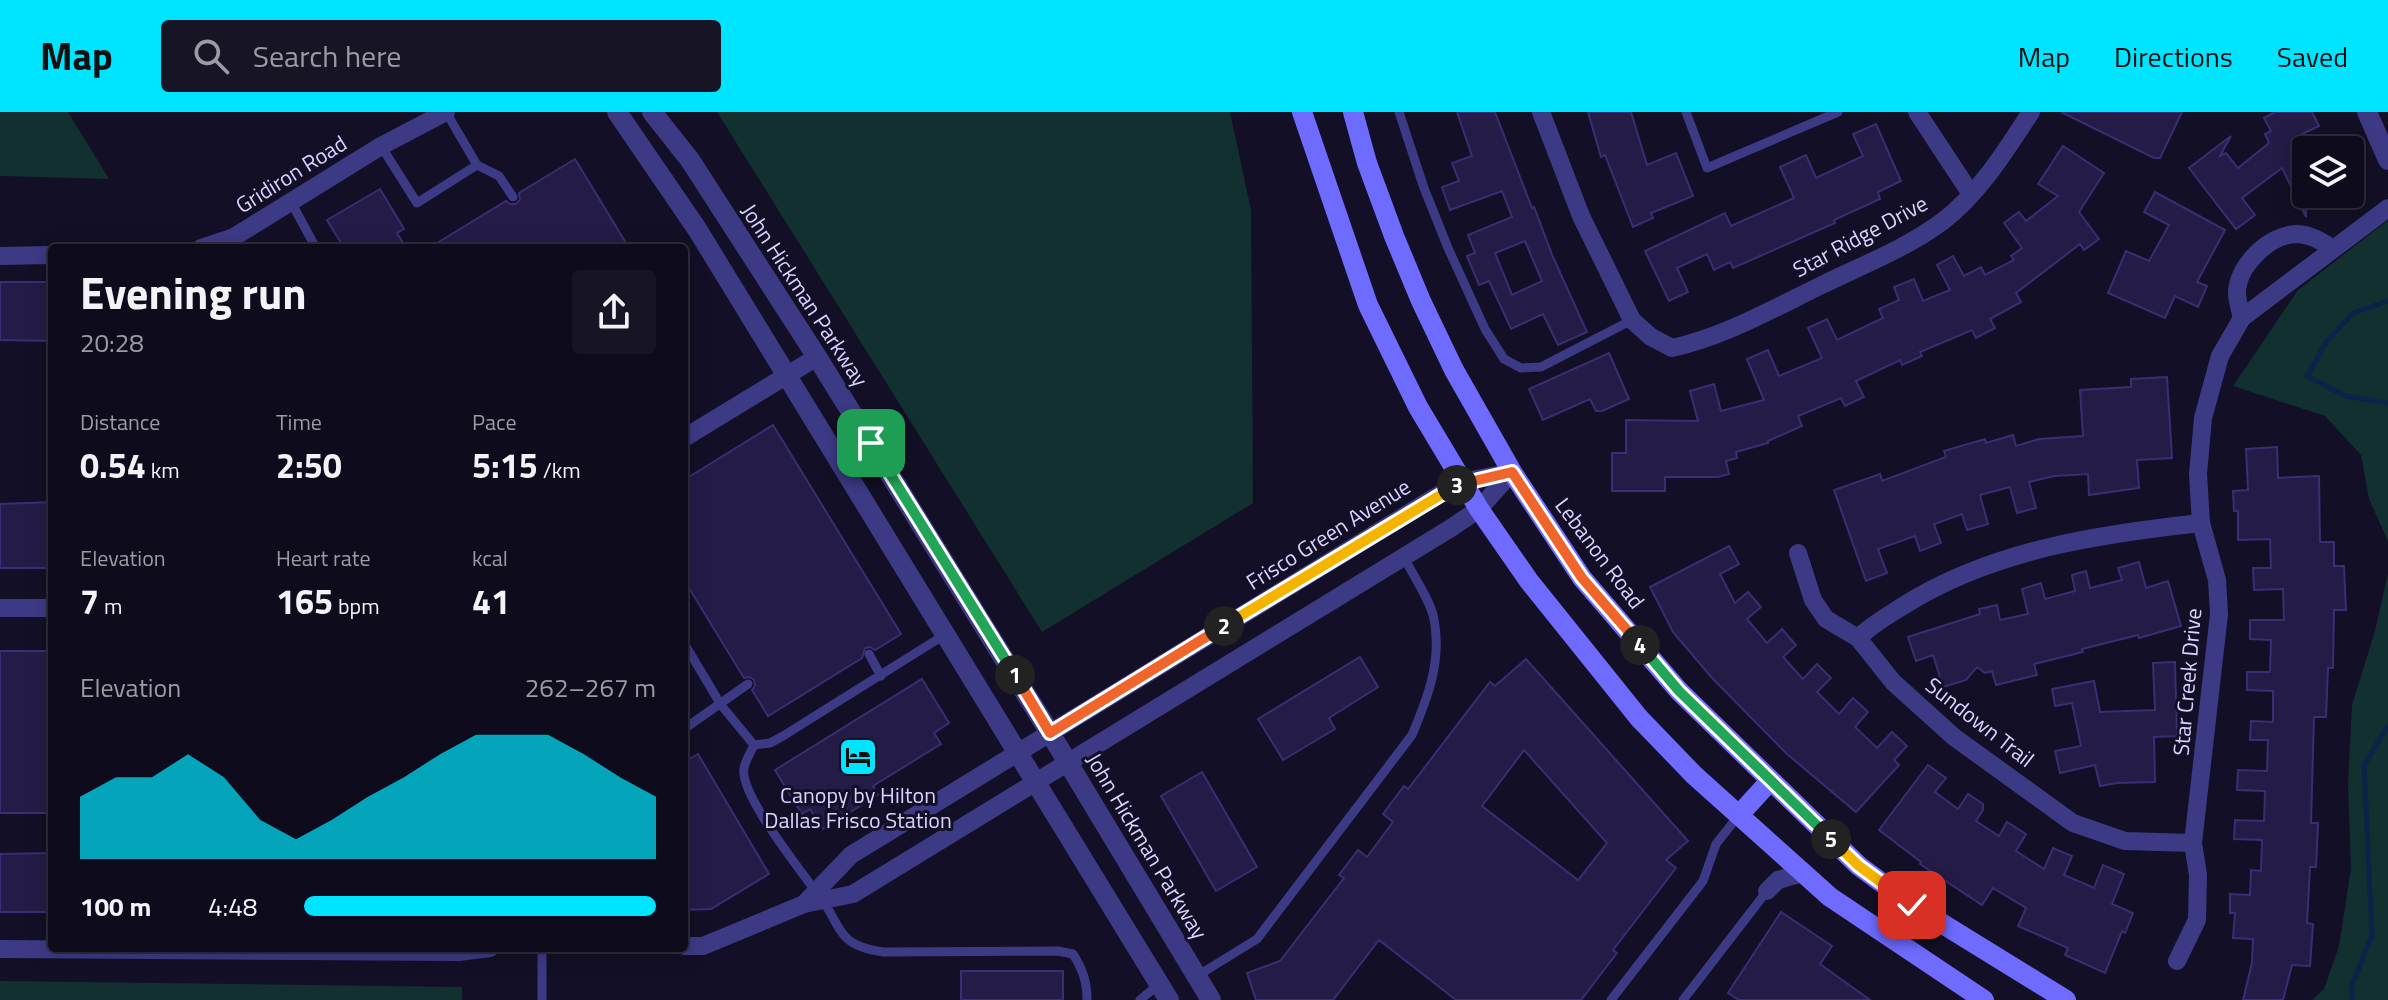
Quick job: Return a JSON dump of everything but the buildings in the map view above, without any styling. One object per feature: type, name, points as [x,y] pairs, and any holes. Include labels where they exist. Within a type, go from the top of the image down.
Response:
[{"type":"main road","points":[[1302,112],[1368,305],[1418,407],[1479,509],[1538,592],[1639,718],[1694,775],[1830,897],[1984,1000]]},
{"type":"main road","name":"Lebanon Road","points":[[1353,112],[1372,177],[1421,301],[1454,370],[1512,472],[1582,578],[1679,691],[1859,866],[1912,905],[2066,1000]]},
{"type":"main road","points":[[1739,815],[1770,781]]},
{"type":"street","name":"Gridiron Road","points":[[236,242],[291,202],[381,146],[446,112]]},
{"type":"street","points":[[617,112],[697,229],[1165,992]]},
{"type":"street","name":"John Hickman Parkway","points":[[652,112],[690,160],[817,357],[1068,762],[1211,1000]]},
{"type":"street","points":[[1541,112],[1581,216],[1632,320]]},
{"type":"street","points":[[1917,112],[1971,194]]},
{"type":"street","name":"Star Ridge Drive","points":[[1632,320],[1651,337],[1672,348],[1716,336],[1903,246],[1944,220],[1971,194],[2007,149],[2031,112]]},
{"type":"street","points":[[2367,112],[2388,160]]},
{"type":"street","name":"Star Creek Drive","points":[[2177,961],[2197,920],[2198,875],[2193,843],[2216,657],[2219,614],[2217,580],[2201,523],[2198,474],[2203,418],[2220,356],[2242,318],[2388,208]]},
{"type":"street","points":[[2242,318],[2236,296],[2239,277],[2263,250],[2279,239],[2297,234],[2317,239],[2332,248]]},
{"type":"street","points":[[0,256],[48,255]]},
{"type":"street","points":[[688,436],[817,357]]},
{"type":"street","name":"Frisco Green Avenue","points":[[814,899],[851,855],[1018,752],[1462,482],[1512,472]]},
{"type":"street","name":"Frisco Green Avenue","points":[[688,946],[703,946],[814,899],[853,894],[1479,509],[1512,472]]},
{"type":"street","points":[[1858,638],[1869,627],[1924,592],[1989,565],[2123,531],[2201,523]]},
{"type":"street","name":"Sundown Trail","points":[[1798,553],[1813,600],[1826,619],[1858,638],[1893,682],[1954,737],[2073,823],[2125,841],[2193,843]]},
{"type":"street","points":[[0,608],[48,608]]},
{"type":"street","points":[[1767,891],[1778,880],[1802,873]]},
{"type":"street","points":[[0,949],[48,949]]},
{"type":"lane","points":[[446,112],[477,165],[499,176],[513,197]]},
{"type":"lane","points":[[1399,112],[1448,248],[1485,329],[1504,359],[1521,368],[1541,367],[1632,320]]},
{"type":"lane","points":[[1686,112],[1707,168],[1838,112]]},
{"type":"lane","points":[[381,146],[417,203],[477,165]]},
{"type":"lane","points":[[291,202],[314,244]]},
{"type":"lane","points":[[1196,976],[1257,939],[1412,735],[1427,699],[1437,660],[1434,617],[1404,557]]},
{"type":"lane","points":[[754,745],[770,743],[783,736],[946,634]]},
{"type":"lane","points":[[688,650],[720,703],[754,745]]},
{"type":"lane","points":[[869,654],[881,676]]},
{"type":"lane","points":[[688,726],[748,684]]},
{"type":"lane","points":[[754,745],[744,768],[745,782],[758,809],[814,899],[847,940],[860,948],[897,952],[1058,951],[1073,954],[1087,985],[1087,1000]]},
{"type":"lane","points":[[1611,1000],[1703,881],[1716,844],[1739,815]]},
{"type":"lane","points":[[1685,999],[1767,891]]},
{"type":"lane","points":[[542,952],[542,1000]]},
{"type":"lane","points":[[1140,1000],[1165,992]]},
{"type":"green space","points":[[0,112],[68,112],[109,179],[0,176]]},
{"type":"green space","points":[[717,112],[1230,112],[1251,210],[1253,503],[1042,632]]},
{"type":"green space","points":[[2387,221],[2388,541],[2369,499],[2361,455],[2325,416],[2233,386],[2298,290]]},
{"type":"green space","points":[[2388,573],[2388,1000],[2312,1000],[2324,989],[2339,946],[2351,868],[2348,785],[2352,705],[2375,631]]},
{"type":"green space","points":[[0,981],[462,987],[462,1000],[0,1000]]},
{"type":"waterway","points":[[2388,301],[2353,313],[2327,341],[2307,376],[2346,396],[2388,403]]},
{"type":"waterway","points":[[2353,1000],[2351,988],[2372,935],[2364,765],[2388,726]]},
{"type":"place","name":"Canopy by Hilton Dallas Frisco Station","points":[[858,757]]},
{"type":"route","points":[[871,443],[1050,733],[1435,497],[1462,482],[1512,472],[1582,578],[1679,691],[1859,866],[1912,905]]}]
